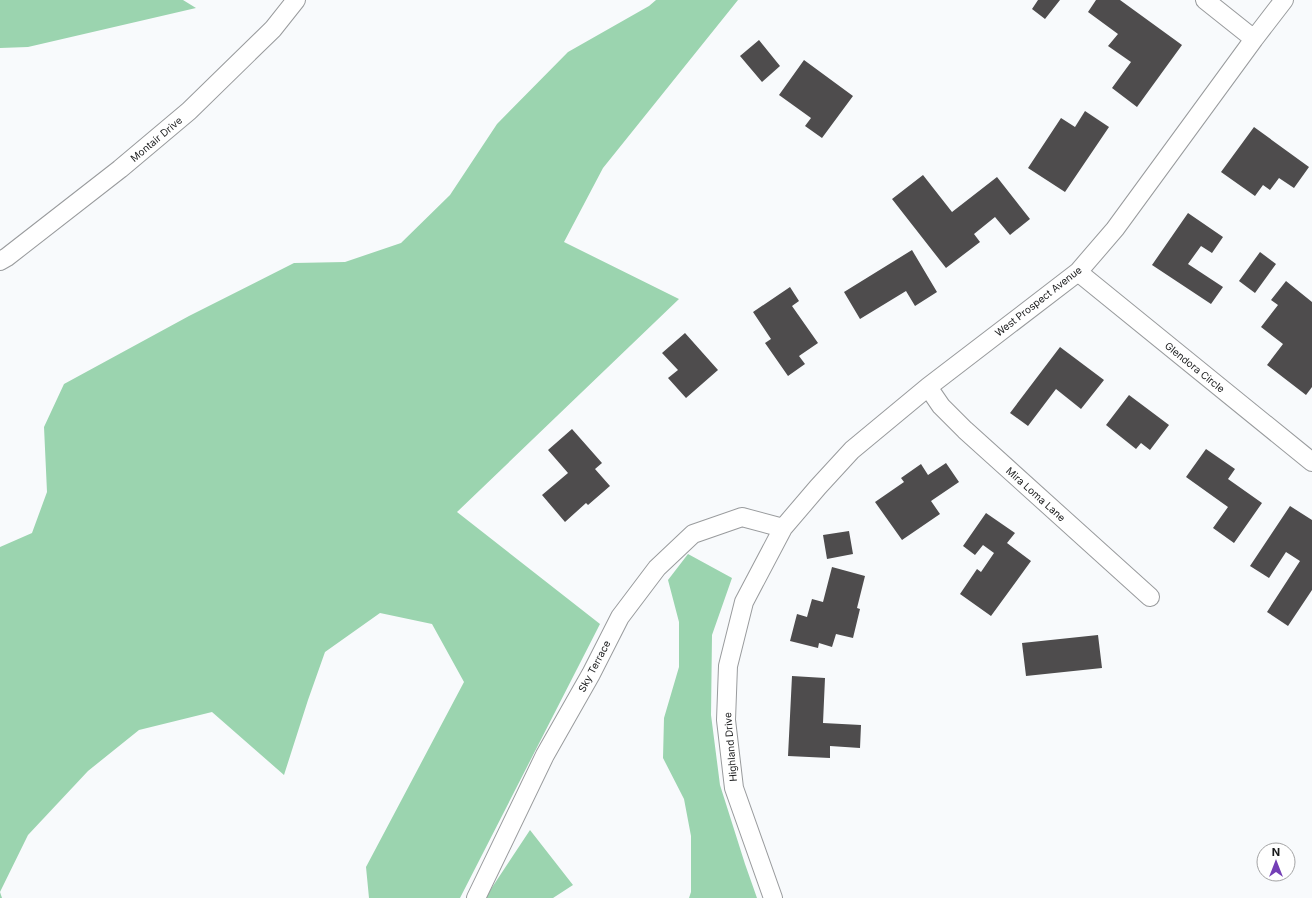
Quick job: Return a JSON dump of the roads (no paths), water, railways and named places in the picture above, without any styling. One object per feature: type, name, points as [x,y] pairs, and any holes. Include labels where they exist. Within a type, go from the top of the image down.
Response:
[{"type":"street","name":"Montair Drive","points":[[0,261],[120,169],[189,111],[273,29],[296,0]]},
{"type":"street","points":[[1205,0],[1254,39]]},
{"type":"street","name":"West Prospect Avenue","points":[[783,528],[852,450],[928,387],[1078,272],[1115,229],[1284,0]]},
{"type":"street","name":"Glendora Circle","points":[[1078,272],[1312,462]]},
{"type":"street","name":"Mira Loma Lane","points":[[928,387],[941,406],[965,430],[1150,596]]},
{"type":"street","name":"Sky Terrace","points":[[476,898],[545,755],[591,674],[620,617],[657,568],[693,534],[742,517],[783,528]]},
{"type":"street","name":"Highland Drive","points":[[773,898],[734,788],[726,720],[728,666],[744,602],[783,528]]}]
